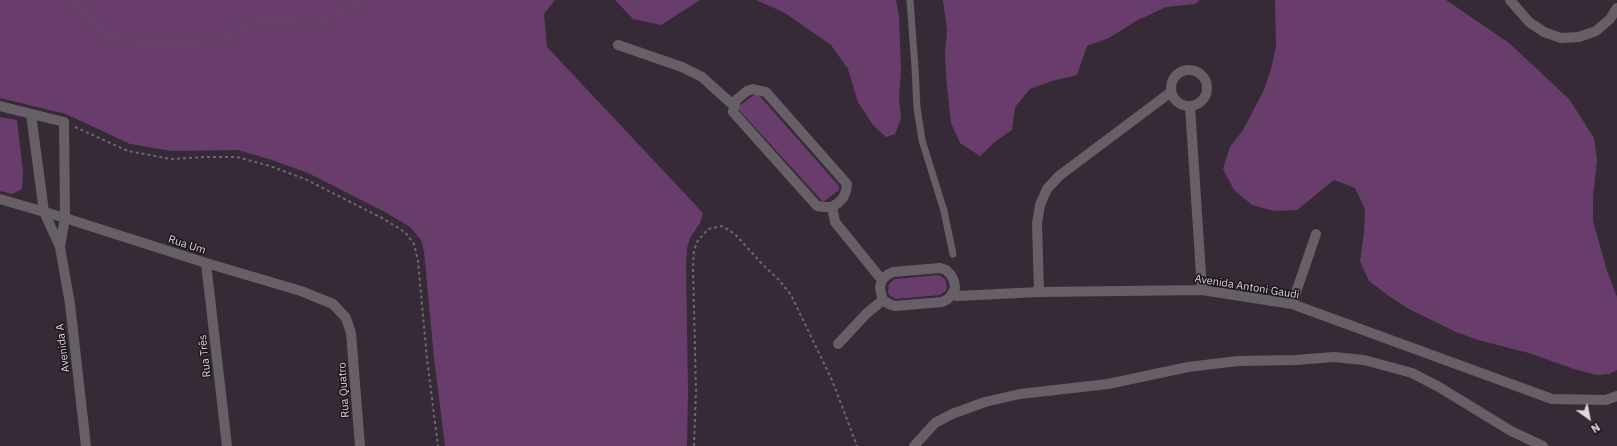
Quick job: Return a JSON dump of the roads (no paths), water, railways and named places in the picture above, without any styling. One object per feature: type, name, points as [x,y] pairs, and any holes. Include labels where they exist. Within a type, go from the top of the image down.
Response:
[{"type":"street","points":[[1510,0],[1529,22],[1544,32],[1561,38],[1579,37],[1596,31],[1610,19],[1617,8]]},
{"type":"street","points":[[618,45],[682,67],[702,77],[734,106]]},
{"type":"street","points":[[1188,70],[1200,74],[1206,84],[1207,90],[1201,101],[1190,106],[1178,103],[1171,92],[1171,86],[1176,75],[1188,70]]},
{"type":"street","points":[[760,90],[766,92],[847,184],[843,198],[832,206],[817,206],[733,112],[736,100],[747,91],[760,90]]},
{"type":"street","points":[[1039,292],[1037,223],[1040,205],[1047,189],[1059,176],[1171,92]]},
{"type":"street","points":[[0,106],[31,114]]},
{"type":"street","points":[[1190,106],[1202,290]]},
{"type":"street","name":"Avenida A","points":[[60,247],[65,218],[64,122],[31,114],[44,212],[60,247],[70,304],[86,446]]},
{"type":"street","name":"Rua Um","points":[[0,199],[301,291],[333,304],[346,318],[351,333]]},
{"type":"street","points":[[832,206],[835,222],[882,280]]},
{"type":"street","points":[[1292,304],[1316,234]]},
{"type":"street","name":"Rua Três","points":[[206,263],[227,446]]},
{"type":"street","points":[[940,268],[946,270],[954,281],[955,288],[952,294],[948,300],[942,302],[895,306],[883,300],[880,293],[880,287],[882,280],[893,272],[940,268]]},
{"type":"street","name":"Avenida Antoni Gaudi","points":[[952,294],[957,296],[1039,292],[1202,290],[1292,304],[1552,399],[1606,400],[1617,396]]},
{"type":"street","points":[[838,344],[867,313],[883,300]]},
{"type":"street","name":"Rua Quatro","points":[[351,333],[360,446]]},
{"type":"street","points":[[914,446],[935,423],[952,414],[985,402],[1020,394],[1108,384],[1188,367],[1238,361],[1295,360],[1334,357],[1364,360],[1412,374],[1439,387],[1511,431],[1543,446]]},
{"type":"lane","points":[[910,0],[916,68],[917,108],[922,140],[944,210],[953,254]]},
{"type":"waterway","points":[[70,0],[74,2],[106,37],[139,42],[216,41],[263,19],[317,25],[363,0]]}]
